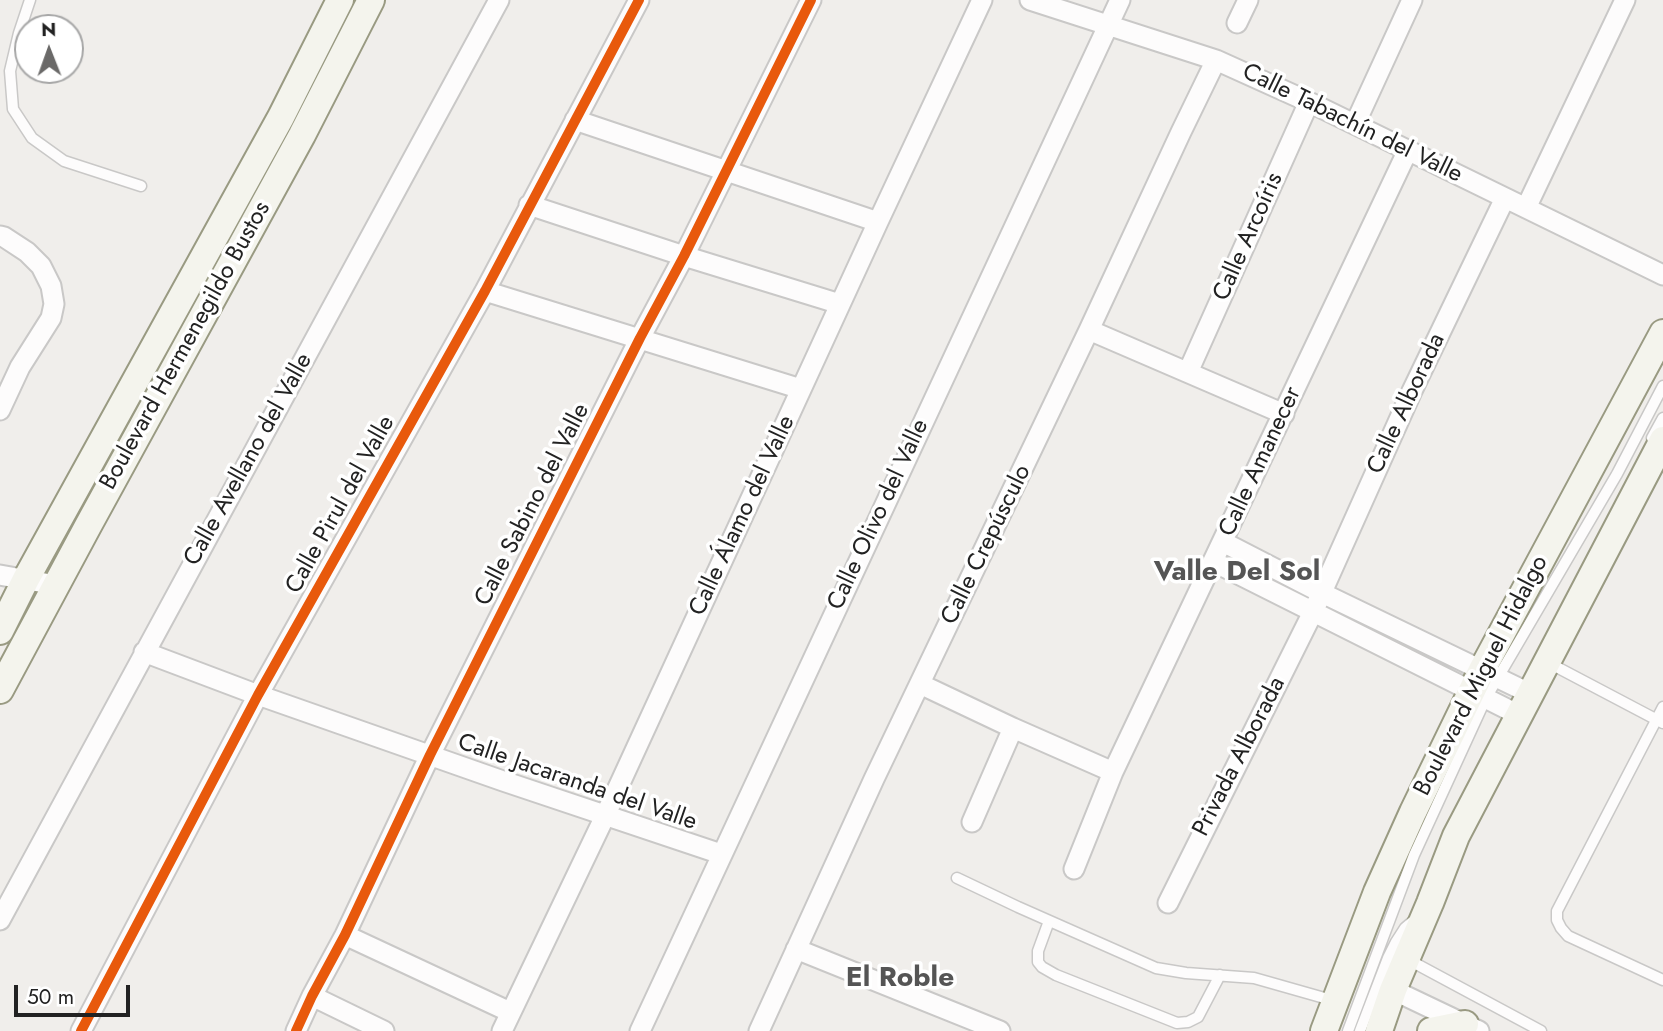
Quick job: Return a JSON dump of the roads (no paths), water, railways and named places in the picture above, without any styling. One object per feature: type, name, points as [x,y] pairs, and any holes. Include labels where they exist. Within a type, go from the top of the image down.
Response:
[{"type":"street","name":"Boulevard Hermenegildo Bustos","points":[[0,631],[13,577],[281,117],[340,0]]},
{"type":"street","name":"Boulevard Hermenegildo Bustos","points":[[0,690],[302,135],[371,0]]},
{"type":"street","name":"Calle Avellano del Valle","points":[[0,920],[499,0]]},
{"type":"street","name":"Calle Pirul del Valle","points":[[80,1031],[258,695],[485,291],[639,0]]},
{"type":"street","name":"Calle Sabino del Valle","points":[[296,1031],[430,755],[811,0]]},
{"type":"street","name":"Calle Álamo del Valle","points":[[502,1031],[605,816],[982,0]]},
{"type":"street","name":"Calle Tabachín del Valle","points":[[1030,0],[1216,60],[1355,124],[1663,275]]},
{"type":"street","name":"Calle Olivo del Valle","points":[[640,1031],[1120,0]]},
{"type":"street","points":[[1237,23],[1248,0]]},
{"type":"street","points":[[1355,124],[1412,0]]},
{"type":"street","points":[[1526,208],[1625,0]]},
{"type":"street","name":"Calle Crepúsculo","points":[[759,1031],[1216,60]]},
{"type":"street","name":"Calle Arcoíris","points":[[1188,372],[1309,102]]},
{"type":"street","points":[[575,120],[878,222]]},
{"type":"street","name":"Calle Amanecer","points":[[1074,869],[1113,772],[1408,150]]},
{"type":"street","name":"Calle Alborada","points":[[1313,612],[1412,391],[1505,198]]},
{"type":"street","points":[[529,205],[840,304]]},
{"type":"street","points":[[0,236],[27,252],[41,266],[51,286],[54,304],[51,318],[20,367],[0,410]]},
{"type":"street","points":[[485,291],[801,389]]},
{"type":"street","points":[[1089,330],[1284,414]]},
{"type":"street","name":"Boulevard Miguel Hidalgo","points":[[1324,1031],[1394,851],[1485,684],[1663,332]]},
{"type":"street","name":"Boulevard Miguel Hidalgo","points":[[1379,1031],[1455,836],[1528,687],[1653,447]]},
{"type":"street","points":[[1223,542],[1322,593],[1485,684]]},
{"type":"street","points":[[1214,562],[1313,612],[1485,684],[1528,687]]},
{"type":"street","points":[[13,577],[56,585]]},
{"type":"street","name":"Privada Alborada","points":[[1168,903],[1313,612]]},
{"type":"street","name":"Calle Jacaranda del Valle","points":[[144,652],[258,695],[721,854]]},
{"type":"street","points":[[920,684],[1113,772]]},
{"type":"street","points":[[972,822],[1013,728]]},
{"type":"street","points":[[345,934],[510,1012]]},
{"type":"street","points":[[796,950],[999,1031]]},
{"type":"street","points":[[1393,990],[1472,1028]]},
{"type":"street","points":[[312,996],[384,1031]]},
{"type":"street","points":[[1431,1031],[1472,1028]]},
{"type":"lane","points":[[30,0],[10,71],[13,109],[32,138],[64,161],[141,186]]},
{"type":"lane","points":[[1348,1031],[1414,855],[1485,684],[1617,474],[1663,386]]},
{"type":"lane","points":[[1653,447],[1663,418]]},
{"type":"lane","points":[[1528,687],[1660,721]]},
{"type":"lane","points":[[1663,706],[1660,721],[1557,911],[1557,919],[1568,936],[1663,980]]},
{"type":"lane","points":[[957,878],[1156,968],[1186,974],[1254,978],[1335,1001]]},
{"type":"lane","points":[[1360,1031],[1396,942],[1405,928],[1430,903]]},
{"type":"lane","points":[[1049,921],[1038,951],[1038,962],[1042,967],[1055,975],[1177,1023],[1198,1017],[1220,975]]},
{"type":"lane","points":[[1407,958],[1541,1031]]},
{"type":"district","name":"Valle Del Sol","points":[[1237,573]]},
{"type":"district","name":"El Roble","points":[[900,979]]}]
